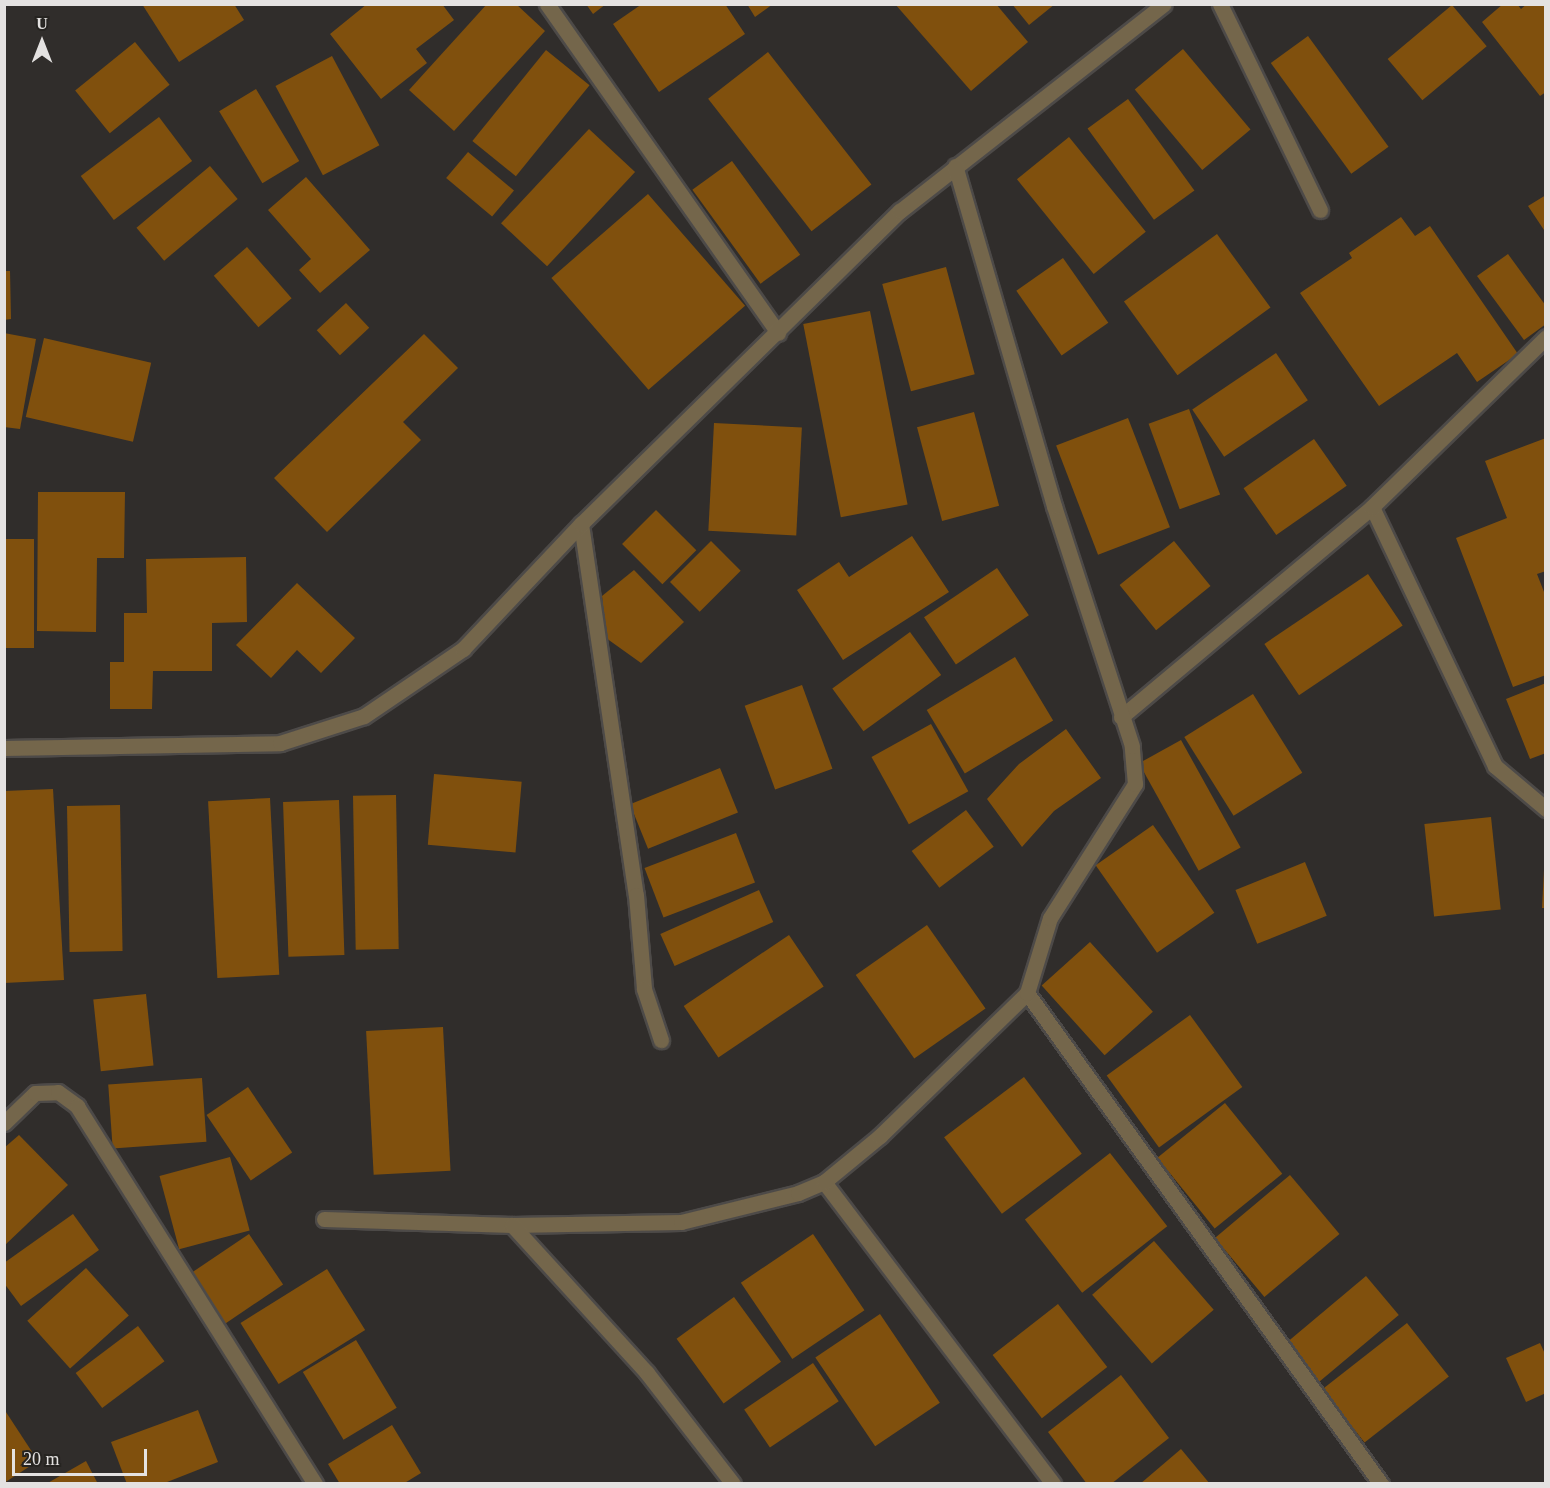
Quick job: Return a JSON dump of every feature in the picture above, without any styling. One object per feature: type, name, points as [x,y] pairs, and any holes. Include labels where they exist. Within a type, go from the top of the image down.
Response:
[{"type":"street","points":[[547,4],[778,333]]},
{"type":"street","points":[[4,748],[280,743],[364,716],[463,649],[581,524],[900,211],[1164,4]]},
{"type":"street","points":[[1220,4],[1320,210]]},
{"type":"street","points":[[324,1219],[512,1225],[681,1222],[768,1201],[824,1182],[879,1136],[1028,993],[1050,918],[1135,784],[1132,746],[1054,506],[955,166]]},
{"type":"street","points":[[1121,717],[1372,507],[1545,337]]},
{"type":"street","points":[[1372,507],[1495,766],[1545,809]]},
{"type":"street","points":[[581,524],[636,895],[644,989],[661,1040]]},
{"type":"street","points":[[1028,993],[1381,1484]]},
{"type":"street","points":[[4,1123],[35,1093],[58,1092],[77,1106],[315,1484]]},
{"type":"street","points":[[824,1182],[1053,1484]]},
{"type":"street","points":[[512,1225],[647,1373],[733,1484]]},
{"type":"building","points":[[142,4],[234,4],[244,20],[179,62]]},
{"type":"building","points":[[367,4],[442,4],[454,20],[416,49],[427,63],[381,99],[330,34]]},
{"type":"building","points":[[487,4],[516,4],[545,31],[454,131],[409,90]]},
{"type":"building","points":[[586,4],[606,4],[593,14]]},
{"type":"building","points":[[642,4],[725,4],[745,34],[659,92],[613,24]]},
{"type":"building","points":[[747,4],[773,4],[755,17]]},
{"type":"building","points":[[895,4],[996,4],[1028,42],[971,91]]},
{"type":"building","points":[[1012,4],[1055,4],[1029,25]]},
{"type":"building","points":[[1503,4],[1517,4],[1521,9],[1527,4],[1546,4],[1546,92],[1540,96],[1482,22]]},
{"type":"building","points":[[1452,5],[1487,46],[1422,100],[1388,59]]},
{"type":"building","points":[[1308,36],[1389,147],[1351,174],[1271,63]]},
{"type":"building","points":[[135,42],[170,85],[110,133],[75,90]]},
{"type":"building","points":[[1183,49],[1250,129],[1202,170],[1135,89]]},
{"type":"building","points":[[546,50],[590,85],[516,176],[472,141]]},
{"type":"building","points":[[768,52],[871,184],[812,231],[708,99]]},
{"type":"building","points":[[332,56],[379,145],[323,175],[275,86]]},
{"type":"building","points":[[256,89],[299,161],[262,183],[219,111]]},
{"type":"building","points":[[1128,99],[1194,190],[1154,220],[1088,128]]},
{"type":"building","points":[[159,117],[192,161],[114,220],[81,176]]},
{"type":"building","points":[[589,129],[635,172],[547,266],[501,223]]},
{"type":"building","points":[[1069,137],[1146,232],[1094,274],[1017,179]]},
{"type":"building","points":[[468,152],[514,191],[492,217],[446,178]]},
{"type":"building","points":[[732,161],[800,255],[761,284],[692,190]]},
{"type":"building","points":[[210,166],[238,199],[164,261],[136,228]]},
{"type":"building","points":[[306,177],[370,250],[320,293],[299,270],[311,259],[268,210]]},
{"type":"building","points":[[648,194],[745,306],[648,390],[551,278]]},
{"type":"building","points":[[1546,195],[1546,233],[1528,206]]},
{"type":"building","points":[[1401,217],[1415,236],[1430,226],[1518,354],[1477,382],[1457,353],[1379,406],[1300,293],[1352,258],[1349,253]]},
{"type":"building","points":[[1217,234],[1270,308],[1177,375],[1124,302]]},
{"type":"building","points":[[247,247],[292,298],[258,327],[214,276]]},
{"type":"building","points":[[1508,254],[1546,306],[1546,324],[1524,340],[1477,276]]},
{"type":"building","points":[[1063,258],[1108,323],[1062,355],[1016,291]]},
{"type":"building","points":[[946,267],[975,374],[911,391],[882,284]]},
{"type":"building","points":[[4,271],[10,271],[11,319],[4,320]]},
{"type":"building","points":[[346,303],[369,328],[340,355],[317,330]]},
{"type":"building","points":[[870,311],[908,504],[841,517],[803,324]]},
{"type":"building","points":[[4,333],[36,339],[20,429],[4,427]]},
{"type":"building","points":[[424,334],[458,368],[403,422],[421,440],[327,532],[274,478]]},
{"type":"building","points":[[44,338],[151,363],[133,442],[26,417]]},
{"type":"building","points":[[1276,353],[1308,400],[1224,457],[1192,409]]},
{"type":"building","points":[[1189,409],[1220,495],[1180,509],[1149,424]]},
{"type":"building","points":[[974,412],[999,506],[942,521],[917,427]]},
{"type":"building","points":[[1128,418],[1170,527],[1098,555],[1056,446]]},
{"type":"building","points":[[714,423],[802,428],[796,535],[708,531]]},
{"type":"building","points":[[1546,438],[1546,571],[1537,574],[1546,597],[1546,675],[1513,687],[1456,538],[1507,518],[1485,461]]},
{"type":"building","points":[[1314,439],[1347,486],[1276,535],[1244,488]]},
{"type":"building","points":[[38,492],[125,492],[124,558],[97,558],[96,632],[37,631]]},
{"type":"building","points":[[656,510],[696,550],[662,584],[622,544]]},
{"type":"building","points":[[912,536],[949,592],[843,660],[797,590],[839,562],[849,577]]},
{"type":"building","points":[[4,539],[34,539],[34,648],[4,648]]},
{"type":"building","points":[[711,541],[741,571],[700,612],[670,582]]},
{"type":"building","points":[[1174,541],[1211,586],[1156,630],[1120,585]]},
{"type":"building","points":[[246,557],[247,622],[212,623],[212,671],[153,671],[152,709],[110,709],[110,662],[124,662],[124,613],[147,613],[146,559]]},
{"type":"building","points":[[997,568],[1029,615],[956,664],[924,617]]},
{"type":"building","points":[[634,570],[684,622],[641,663],[606,638],[602,596]]},
{"type":"building","points":[[1368,574],[1403,625],[1299,695],[1264,644]]},
{"type":"building","points":[[297,583],[355,638],[321,673],[297,650],[271,678],[236,645]]},
{"type":"building","points":[[910,632],[941,675],[863,731],[832,688]]},
{"type":"building","points":[[1015,657],[1053,720],[965,773],[927,710]]},
{"type":"building","points":[[1546,683],[1546,753],[1530,759],[1506,699]]},
{"type":"building","points":[[802,685],[832,769],[775,789],[745,706]]},
{"type":"building","points":[[1253,694],[1302,773],[1234,816],[1184,737]]},
{"type":"building","points":[[931,724],[968,791],[909,824],[872,757]]},
{"type":"building","points":[[1066,729],[1101,778],[1054,811],[1022,847],[987,799],[1019,764]]},
{"type":"building","points":[[1181,740],[1241,848],[1199,871],[1139,763]]},
{"type":"building","points":[[720,768],[738,813],[648,849],[630,804]]},
{"type":"building","points":[[434,774],[522,782],[515,852],[428,845]]},
{"type":"building","points":[[53,789],[64,980],[4,983],[4,791]]},
{"type":"building","points":[[396,795],[399,949],[356,950],[353,796]]},
{"type":"building","points":[[270,798],[279,975],[217,978],[208,801]]},
{"type":"building","points":[[339,800],[344,955],[288,957],[283,802]]},
{"type":"building","points":[[120,805],[123,951],[70,952],[67,806]]},
{"type":"building","points":[[966,810],[994,847],[939,888],[912,851]]},
{"type":"building","points":[[1491,817],[1501,909],[1434,916],[1424,824]]},
{"type":"building","points":[[1153,825],[1214,913],[1157,953],[1096,865]]},
{"type":"building","points":[[736,833],[755,882],[664,918],[645,868]]},
{"type":"building","points":[[1305,862],[1327,916],[1257,944],[1235,890]]},
{"type":"building","points":[[1544,870],[1546,870],[1546,908],[1542,908]]},
{"type":"building","points":[[759,890],[773,922],[675,966],[660,934]]},
{"type":"building","points":[[927,925],[986,1009],[914,1058],[856,975]]},
{"type":"building","points":[[789,935],[824,986],[718,1057],[684,1006]]},
{"type":"building","points":[[1090,942],[1153,1012],[1105,1055],[1042,985]]},
{"type":"building","points":[[146,994],[154,1066],[101,1071],[93,1000]]},
{"type":"building","points":[[1190,1015],[1242,1087],[1159,1148],[1107,1076]]},
{"type":"building","points":[[443,1027],[451,1171],[374,1175],[366,1031]]},
{"type":"building","points":[[1024,1077],[1082,1154],[1002,1214],[944,1137]]},
{"type":"building","points":[[202,1078],[206,1142],[113,1148],[108,1085]]},
{"type":"building","points":[[248,1087],[292,1152],[251,1180],[207,1115]]},
{"type":"building","points":[[1225,1103],[1282,1174],[1215,1228],[1157,1158]]},
{"type":"building","points":[[19,1135],[68,1185],[4,1246],[4,1148]]},
{"type":"building","points":[[1110,1153],[1167,1226],[1082,1293],[1025,1219]]},
{"type":"building","points":[[230,1157],[250,1230],[179,1249],[159,1176]]},
{"type":"building","points":[[1290,1175],[1339,1234],[1264,1297],[1215,1238]]},
{"type":"building","points":[[73,1214],[99,1250],[21,1306],[4,1283],[4,1263]]},
{"type":"building","points":[[249,1234],[283,1285],[225,1324],[191,1273]]},
{"type":"building","points":[[813,1234],[864,1310],[792,1359],[741,1283]]},
{"type":"building","points":[[1154,1241],[1214,1310],[1152,1363],[1092,1295]]},
{"type":"building","points":[[86,1268],[129,1316],[70,1368],[27,1321]]},
{"type":"building","points":[[327,1269],[365,1330],[279,1384],[240,1323]]},
{"type":"building","points":[[1366,1276],[1399,1315],[1318,1383],[1286,1343]]},
{"type":"building","points":[[734,1297],[781,1362],[724,1403],[677,1339]]},
{"type":"building","points":[[1058,1304],[1107,1367],[1042,1418],[993,1355]]},
{"type":"building","points":[[880,1314],[940,1403],[875,1446],[815,1358]]},
{"type":"building","points":[[1407,1323],[1449,1377],[1365,1442],[1323,1389]]},
{"type":"building","points":[[138,1326],[164,1361],[102,1408],[76,1373]]},
{"type":"building","points":[[356,1340],[397,1408],[344,1440],[303,1372]]},
{"type":"building","points":[[1540,1343],[1546,1356],[1546,1393],[1526,1402],[1506,1358]]},
{"type":"building","points":[[813,1363],[839,1401],[770,1448],[744,1409]]},
{"type":"building","points":[[1121,1375],[1169,1438],[1111,1484],[1087,1484],[1048,1432]]},
{"type":"building","points":[[4,1409],[38,1461],[4,1483]]},
{"type":"building","points":[[198,1410],[218,1462],[162,1484],[127,1484],[111,1442]]},
{"type":"building","points":[[392,1425],[421,1473],[403,1484],[340,1484],[328,1464]]},
{"type":"building","points":[[1181,1449],[1210,1484],[1140,1484]]},
{"type":"building","points":[[86,1461],[98,1484],[46,1484]]}]
